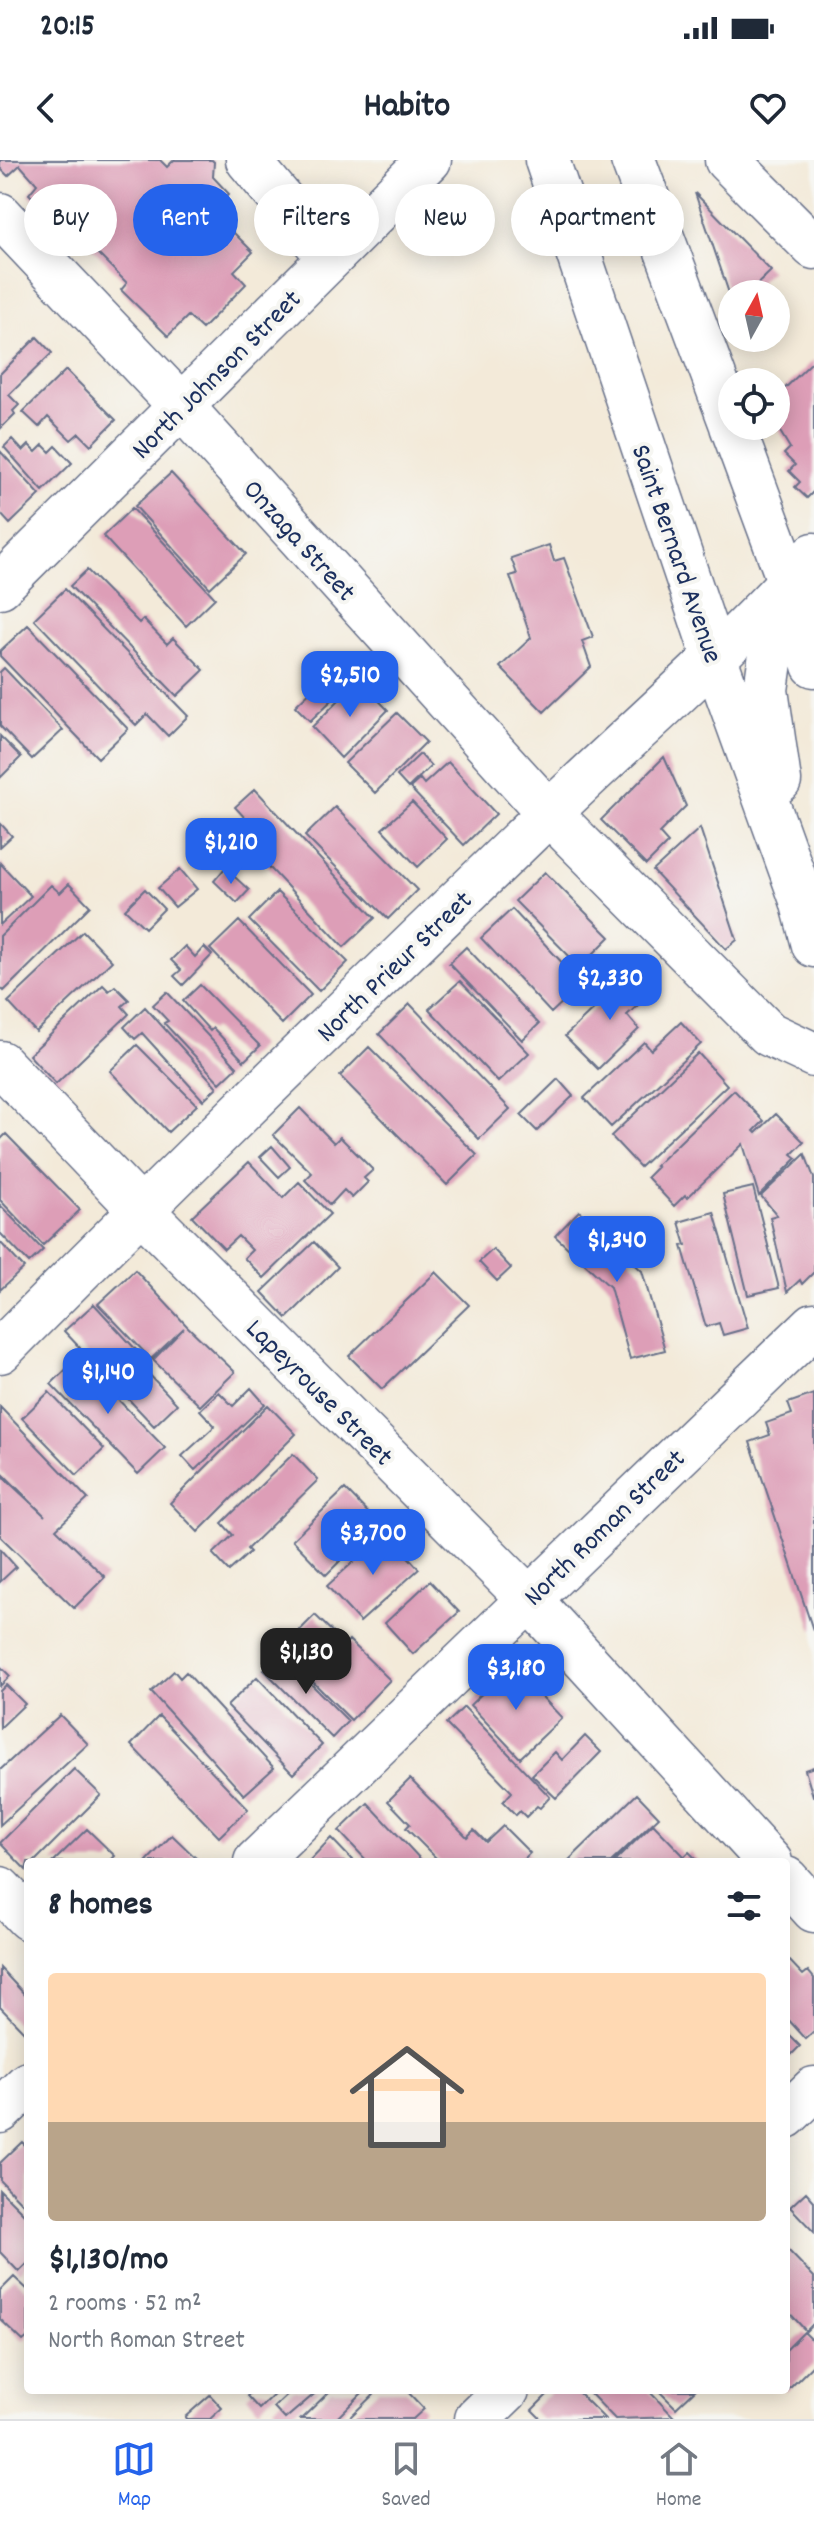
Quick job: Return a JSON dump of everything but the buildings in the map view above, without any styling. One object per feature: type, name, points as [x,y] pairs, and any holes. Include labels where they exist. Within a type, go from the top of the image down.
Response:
[{"type":"street","points":[[248,160],[330,258]]},
{"type":"street","name":"North Johnson Street","points":[[0,586],[429,160]]},
{"type":"street","name":"Saint Bernard Avenue","points":[[547,160],[715,659],[802,900],[814,945]]},
{"type":"street","points":[[633,160],[718,388]]},
{"type":"street","points":[[727,160],[814,247]]},
{"type":"street","name":"Onzaga Street","points":[[0,215],[181,406],[549,813],[769,1034],[814,1055]]},
{"type":"street","points":[[739,440],[802,569],[814,665]]},
{"type":"street","points":[[802,569],[773,640],[766,690],[775,762],[802,900]]},
{"type":"street","name":"North Prieur Street","points":[[0,1351],[140,1209],[549,813],[715,659],[802,569]]},
{"type":"street","name":"Lapeyrouse Street","points":[[0,1063],[140,1209],[528,1598],[766,1858]]},
{"type":"street","name":"North Roman Street","points":[[260,1858],[814,1325]]},
{"type":"street","points":[[790,1883],[814,1910]]},
{"type":"street","points":[[0,1889],[24,1914]]},
{"type":"street","points":[[0,2111],[24,2088]]},
{"type":"street","points":[[790,2112],[814,2089]]}]
